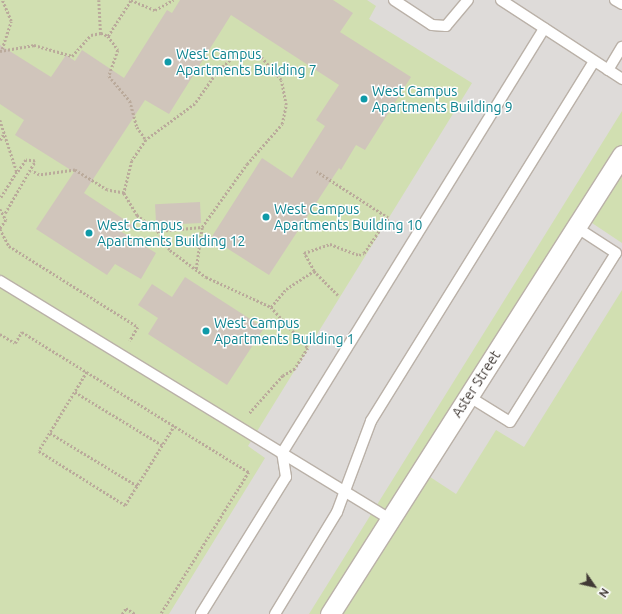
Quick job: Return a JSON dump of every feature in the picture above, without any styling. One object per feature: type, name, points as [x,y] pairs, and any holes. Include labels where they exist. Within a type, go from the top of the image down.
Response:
[{"type":"street","name":"Aster Street","points":[[330,614],[622,155]]},
{"type":"lane","points":[[394,0],[432,25],[446,26],[468,0]]},
{"type":"lane","points":[[501,0],[622,79]]},
{"type":"lane","points":[[615,0],[622,4]]},
{"type":"lane","points":[[201,614],[286,477],[282,453],[544,28]]},
{"type":"lane","points":[[608,70],[622,47]]},
{"type":"lane","points":[[275,614],[337,512],[371,421],[594,61]]},
{"type":"lane","points":[[468,396],[510,422],[616,253],[576,227]]},
{"type":"lane","points":[[0,282],[390,519]]},
{"type":"path","points":[[2,0],[6,6]]},
{"type":"path","points":[[1,50],[10,28],[6,0]]},
{"type":"path","points":[[99,0],[100,32]]},
{"type":"path","points":[[108,36],[131,0],[155,10],[172,0]]},
{"type":"path","points":[[1,50],[34,45],[72,56],[86,39],[100,32]]},
{"type":"path","points":[[100,32],[108,36],[118,50],[109,76],[130,101],[137,127],[146,140]]},
{"type":"path","points":[[196,269],[202,227],[247,164],[282,124],[285,93],[276,70],[253,53],[236,55],[218,71],[195,104],[146,140],[132,161],[124,193],[137,215],[158,230],[170,250],[196,269],[271,307],[308,348],[295,369],[283,376],[247,417],[240,413]]},
{"type":"path","points":[[0,120],[18,172]]},
{"type":"path","points":[[0,140],[5,132]]},
{"type":"path","points":[[0,199],[18,172],[30,158],[36,165],[5,213],[6,224],[0,229],[9,246],[138,327],[129,342],[136,346]]},
{"type":"path","points":[[32,171],[39,175],[75,170],[107,190],[124,193]]},
{"type":"path","points":[[317,172],[388,218],[364,253],[359,255],[330,244],[304,252],[314,271],[338,296]]},
{"type":"path","points":[[0,209],[5,213]]},
{"type":"path","points":[[158,230],[202,227]]},
{"type":"path","points":[[271,307],[286,289],[314,271]]},
{"type":"path","points":[[0,334],[15,343],[22,332],[249,472],[161,614]]},
{"type":"path","points":[[87,372],[39,452],[126,505],[174,426]]},
{"type":"path","points":[[75,392],[162,445]]},
{"type":"path","points":[[50,432],[138,486]]},
{"type":"path","points":[[122,614],[126,608],[135,614]]},
{"type":"green space","points":[[0,0],[622,0],[622,614],[0,614]]},
{"type":"shaded area","points":[[367,0],[622,0],[622,111],[309,614],[169,614],[265,458],[248,446],[472,83],[369,19],[376,6]]},
{"type":"shaded area","points":[[583,217],[622,243],[622,290],[524,447],[496,430],[456,494],[421,471]]},
{"type":"building","points":[[180,0],[333,0],[353,13],[340,32],[411,77],[365,150],[356,145],[341,170],[339,168],[269,275],[211,238],[262,158],[292,178],[325,126],[316,120],[339,85],[231,15],[169,114],[145,100],[84,193],[137,228],[117,229],[156,253],[141,279],[115,264],[107,275],[36,229],[74,172],[15,135],[24,120],[0,104],[0,45],[51,77],[66,55],[75,61],[82,50],[124,78],[167,10],[172,13]]},
{"type":"building","points":[[200,202],[201,223],[156,225],[155,204]]},
{"type":"building","name":"West Campus Apartments Building 1","points":[[185,277],[264,328],[227,385],[148,334],[158,318],[138,305],[152,284],[172,297]]},
{"type":"place","name":"West Campus Apartments Building 7","points":[[168,62]]},
{"type":"place","name":"West Campus Apartments Building 9","points":[[364,99]]},
{"type":"place","name":"West Campus Apartments Building 10","points":[[266,217]]},
{"type":"place","name":"West Campus Apartments Building 12","points":[[89,233]]},
{"type":"place","name":"West Campus Apartments Building 1","points":[[206,331]]}]
